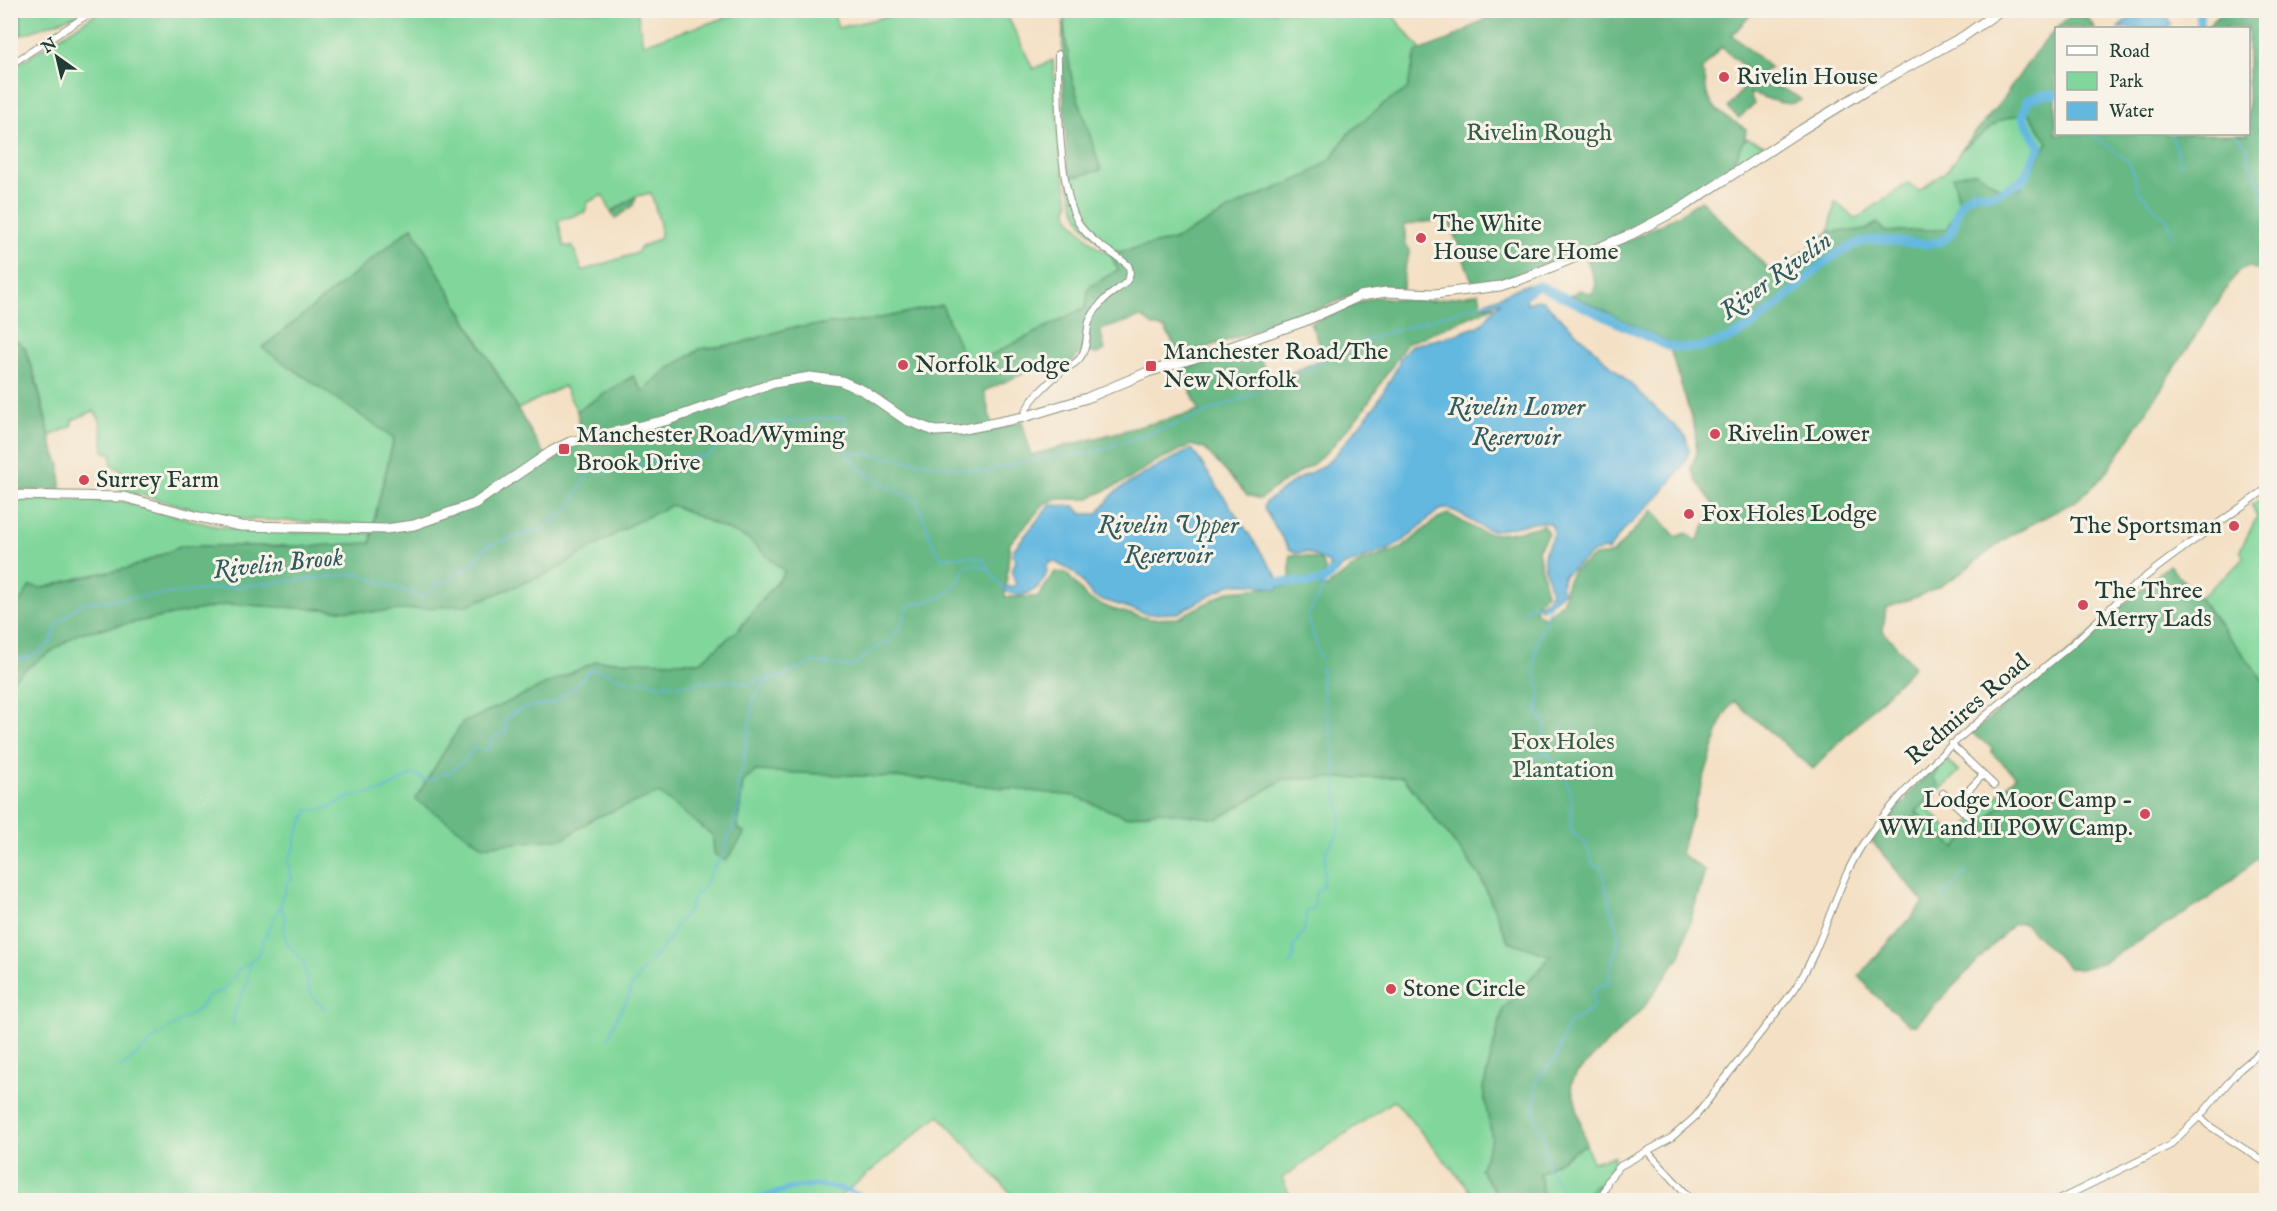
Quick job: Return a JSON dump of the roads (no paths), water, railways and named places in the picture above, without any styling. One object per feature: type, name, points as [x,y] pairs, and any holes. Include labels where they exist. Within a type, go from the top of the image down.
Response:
[{"type":"main road","points":[[10,495],[124,497],[241,526],[396,528],[414,525],[474,504],[552,451],[570,442],[668,420],[774,383],[810,377],[841,381],[864,391],[906,420],[935,431],[960,430],[1024,417],[1087,398],[1148,372],[1225,350],[1305,321],[1360,296],[1386,292],[1436,294],[1500,286],[1632,234],[1681,208],[1801,130],[1964,36],[2001,10]]},
{"type":"street","points":[[10,65],[95,10]]},
{"type":"street","points":[[1024,417],[1028,406],[1052,379],[1083,355],[1089,320],[1102,301],[1125,284],[1130,278],[1131,270],[1128,265],[1092,239],[1082,228],[1071,206],[1064,176],[1058,54]]},
{"type":"street","name":"Redmires Road","points":[[1601,1200],[1605,1185],[1611,1175],[1625,1163],[1676,1134],[1695,1117],[1794,990],[1806,970],[1861,847],[1903,794],[1951,744],[2066,649],[2139,582],[2266,489]]},
{"type":"street","points":[[1951,744],[1994,785]]},
{"type":"street","points":[[1955,804],[1983,775]]},
{"type":"street","points":[[1943,793],[1969,818]]},
{"type":"street","points":[[2058,1200],[2169,1146],[2199,1116],[2230,1079],[2266,1047]]},
{"type":"street","points":[[2199,1116],[2208,1125],[2266,1163]]},
{"type":"street","points":[[1647,1151],[1692,1200]]},
{"type":"water","points":[[2138,11],[2164,11],[2171,24],[2168,27],[2119,27]]},
{"type":"water","name":"Rivelin Lower Reservoir","points":[[1526,285],[1533,285],[1536,290],[1526,298],[1527,303],[1538,300],[1544,302],[1686,437],[1689,450],[1684,465],[1659,496],[1622,532],[1608,551],[1604,549],[1593,553],[1563,576],[1561,587],[1564,591],[1542,609],[1539,604],[1545,601],[1551,592],[1544,557],[1553,535],[1551,524],[1545,522],[1490,530],[1452,510],[1439,510],[1402,542],[1390,549],[1343,566],[1329,581],[1325,580],[1330,568],[1329,563],[1307,552],[1297,553],[1289,549],[1266,512],[1264,507],[1266,502],[1293,482],[1325,465],[1335,455],[1375,406],[1398,366],[1400,358],[1410,346],[1454,335],[1478,326],[1500,302],[1486,306],[1484,302]]},
{"type":"water","name":"Rivelin Upper Reservoir","points":[[1192,449],[1281,582],[1278,590],[1254,584],[1231,584],[1178,613],[1147,614],[1094,597],[1075,573],[1051,562],[1047,565],[1043,581],[1029,593],[1018,595],[1003,590],[1005,586],[1016,585],[1012,572],[1016,560],[1012,554],[1014,549],[1050,505],[1075,506],[1082,514],[1097,514],[1115,492]]},
{"type":"waterway","name":"River Rivelin","points":[[2199,10],[2200,27]]},
{"type":"waterway","name":"River Rivelin","points":[[1524,294],[1540,286],[1667,346],[1687,348],[1723,341],[1770,312],[1827,261],[1853,245],[1876,240],[1926,244],[1946,238],[1953,229],[1959,207],[1973,193],[1993,195],[2022,181],[2040,147],[2023,117],[2027,100],[2055,94]]},
{"type":"waterway","points":[[2093,135],[2130,163],[2139,192],[2168,221],[2173,236]]},
{"type":"waterway","points":[[2171,135],[2181,165]]},
{"type":"waterway","points":[[2235,135],[2247,145],[2248,160],[2258,178],[2266,207]]},
{"type":"waterway","points":[[847,451],[984,472],[1033,460],[1094,452],[1178,424],[1260,391],[1369,339],[1486,302]]},
{"type":"waterway","name":"Rivelin Brook","points":[[10,661],[33,656],[50,644],[57,625],[81,603],[356,574],[423,597],[435,586],[473,566],[486,546],[543,529],[568,510],[589,472],[619,471],[653,461],[707,456],[748,425],[845,417],[846,446],[851,458],[866,473],[917,501],[934,547],[942,558],[967,556],[984,559],[990,572],[1005,590]]},
{"type":"waterway","points":[[120,1069],[158,1036],[200,1008],[207,996],[221,991],[232,982],[237,971],[254,959],[281,905],[281,897],[286,892],[286,883],[292,879],[288,859],[295,848],[295,839],[308,810],[323,810],[353,796],[383,791],[411,775],[418,775],[423,780],[434,779],[444,772],[448,774],[468,757],[473,747],[488,751],[494,737],[506,732],[505,719],[522,708],[551,704],[576,686],[590,670],[606,672],[633,682],[649,681],[659,686],[732,680],[747,685],[761,679],[779,678],[813,662],[853,667],[872,650],[887,643],[901,627],[907,608],[911,605],[942,597],[958,583],[964,568],[968,565],[978,564],[989,571]]},
{"type":"waterway","name":"River Rivelin","points":[[1281,582],[1322,581],[1333,572]]},
{"type":"waterway","points":[[1321,661],[1308,616],[1327,581]]},
{"type":"waterway","points":[[1550,603],[1538,638],[1535,656],[1535,674],[1540,689],[1537,714],[1546,723],[1543,738],[1546,752],[1564,775],[1569,790],[1572,801],[1571,828],[1574,835],[1586,843],[1593,865],[1602,868],[1618,936],[1618,945],[1613,956],[1608,984],[1598,987],[1593,992],[1593,1009],[1568,1024],[1557,1056],[1538,1079],[1535,1088],[1535,1116],[1545,1146],[1547,1166],[1564,1193],[1573,1200]]},
{"type":"waterway","points":[[1522,612],[1532,604],[1539,606]]},
{"type":"waterway","points":[[1322,667],[1321,678],[1325,703]]},
{"type":"waterway","points":[[608,1039],[630,995],[630,989],[669,940],[674,928],[689,910],[694,896],[702,889],[713,868],[722,857],[738,811],[740,796],[737,786],[742,770],[755,695],[769,679]]},
{"type":"waterway","points":[[1289,965],[1294,957],[1293,948],[1304,931],[1307,911],[1314,908],[1315,893],[1323,886],[1326,850],[1337,836],[1341,813],[1336,794],[1336,764],[1326,708]]},
{"type":"waterway","points":[[1523,746],[1542,738]]},
{"type":"waterway","points":[[1528,760],[1546,752]]},
{"type":"waterway","points":[[1941,898],[1967,871]]},
{"type":"waterway","points":[[281,906],[285,919],[284,932],[287,944],[303,960],[309,990],[314,999],[326,1009]]},
{"type":"waterway","points":[[233,1026],[235,1010],[247,984],[250,961]]},
{"type":"waterway","points":[[749,1200],[807,1186],[839,1188],[870,1200]]},
{"type":"waterway","points":[[651,1200],[681,1195],[729,1200]]},
{"type":"place","name":"Rivelin House","points":[[1724,77]]},
{"type":"place","name":"The White House Care Home","points":[[1421,238]]},
{"type":"place","name":"Norfolk Lodge","points":[[903,365]]},
{"type":"place","name":"Manchester Road/The New Norfolk","points":[[1151,366]]},
{"type":"place","name":"Rivelin Lower","points":[[1715,434]]},
{"type":"place","name":"Manchester Road/Wyming Brook Drive","points":[[564,449]]},
{"type":"place","name":"Surrey Farm","points":[[84,480]]},
{"type":"place","name":"Fox Holes Lodge","points":[[1689,514]]},
{"type":"place","name":"The Sportsman","points":[[2234,526]]},
{"type":"place","name":"The Three Merry Lads","points":[[2083,605]]},
{"type":"place","name":"Lodge Moor Camp - WWI and II POW Camp.","points":[[2145,814]]},
{"type":"place","name":"Stone Circle","points":[[1391,989]]},
{"type":"park label","name":"Rivelin Rough","points":[[1539,133]]},
{"type":"park label","name":"Fox Holes Plantation","points":[[1563,756]]}]
